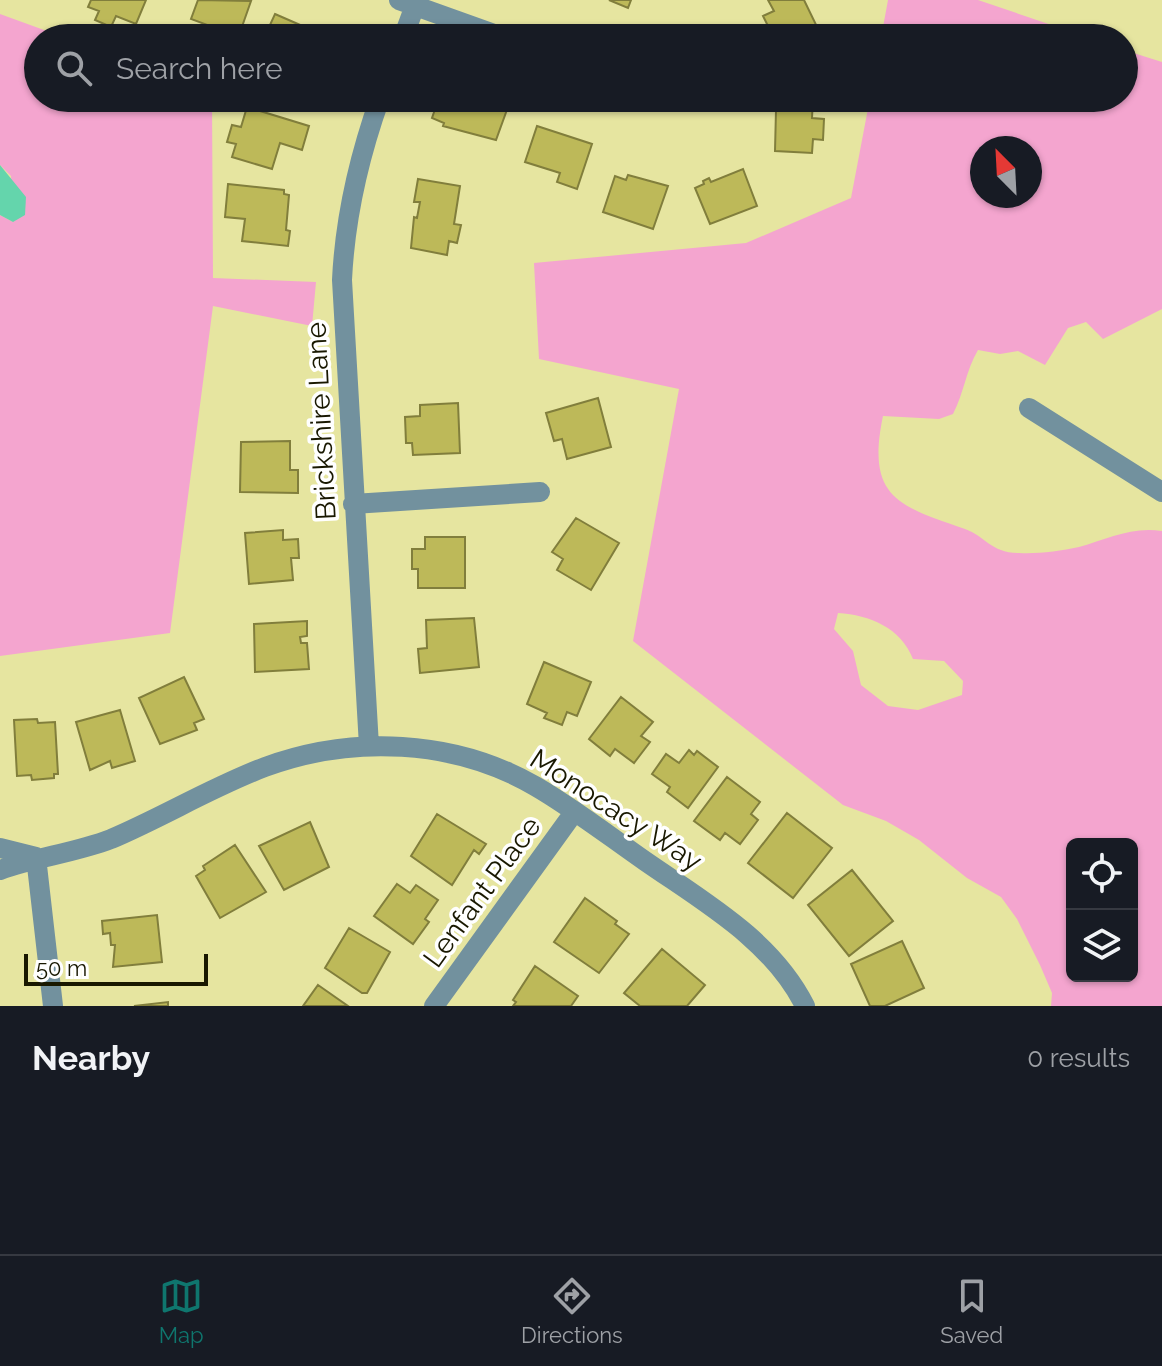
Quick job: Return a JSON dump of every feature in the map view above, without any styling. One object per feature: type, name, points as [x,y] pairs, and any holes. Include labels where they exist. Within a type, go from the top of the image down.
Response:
[{"type":"street","points":[[406,24],[410,2],[468,24]]},
{"type":"street","name":"Brickshire Lane","points":[[369,746],[342,280],[345,226],[375,112]]},
{"type":"street","points":[[1029,408],[1162,492]]},
{"type":"street","points":[[353,504],[540,492]]},
{"type":"street","name":"Monocacy Way","points":[[0,870],[36,857],[107,840],[265,767],[332,749],[369,746],[453,753],[496,766],[575,811],[743,930],[776,961],[805,1006]]},
{"type":"street","name":"Lenfant Place","points":[[434,1006],[575,811]]},
{"type":"street","name":"Monocacy Way","points":[[0,848],[36,857]]},
{"type":"street","points":[[36,857],[53,1006]]},
{"type":"shaded area","points":[[888,0],[978,0],[1049,24],[884,24]]},
{"type":"shaded area","points":[[0,14],[28,24],[24,24],[24,112],[212,112],[213,278],[316,282],[312,326],[213,306],[170,633],[0,656],[0,215],[13,222],[11,176],[0,165]]},
{"type":"shaded area","points":[[1138,54],[1162,62],[1162,309],[1103,339],[1086,322],[1068,328],[1045,365],[1018,351],[1000,354],[978,350],[953,414],[939,419],[883,416],[879,465],[892,494],[905,504],[972,532],[1009,552],[1049,552],[1130,532],[1162,531],[1162,1006],[1051,1006],[1052,993],[1040,965],[1017,919],[1001,897],[967,878],[919,840],[886,821],[843,805],[633,641],[679,389],[539,359],[534,263],[746,243],[851,198],[867,112],[1138,112]],"holes":[[[838,613],[862,617],[892,631],[908,648],[913,659],[944,661],[963,681],[962,695],[918,710],[888,706],[861,685],[853,651],[834,629]]]},
{"type":"shaded area","points":[[0,165],[26,197],[25,215],[13,222],[0,215]]},
{"type":"building","points":[[91,0],[146,0],[136,24],[116,16],[112,24],[104,24],[95,20],[99,11],[88,7]]},
{"type":"building","points":[[198,0],[251,1],[243,24],[205,24],[191,19]]},
{"type":"building","points":[[609,0],[631,0],[628,8]]},
{"type":"building","points":[[768,0],[804,0],[816,24],[767,24],[763,16],[774,11]]},
{"type":"building","points":[[275,14],[298,24],[270,24]]},
{"type":"building","points":[[246,112],[263,112],[309,126],[302,150],[280,143],[272,169],[232,157],[236,144],[227,142],[232,125],[241,127]]},
{"type":"building","points":[[434,112],[506,112],[496,140],[443,126],[444,123],[432,118]]},
{"type":"building","points":[[776,112],[812,112],[812,118],[824,119],[823,140],[813,139],[812,153],[775,151]]},
{"type":"building","points":[[537,126],[592,144],[577,189],[557,182],[560,173],[525,162]]},
{"type":"building","points":[[743,169],[757,206],[710,224],[695,188],[709,178],[711,182]]},
{"type":"building","points":[[628,175],[668,186],[653,229],[603,212],[615,176],[626,180]]},
{"type":"building","points":[[418,179],[460,186],[454,224],[461,225],[457,243],[449,241],[447,255],[411,248],[414,217],[417,218],[420,202],[414,202]]},
{"type":"building","points":[[228,184],[284,190],[284,194],[289,195],[288,246],[242,241],[245,219],[225,217]]},
{"type":"building","points":[[598,398],[611,447],[567,459],[562,439],[554,441],[546,413]]},
{"type":"building","points":[[458,403],[460,453],[413,455],[412,443],[406,443],[405,417],[420,416],[420,405]]},
{"type":"building","points":[[290,441],[290,470],[298,470],[298,493],[240,492],[241,442]]},
{"type":"building","points":[[576,518],[619,543],[591,590],[557,570],[563,559],[552,552]]},
{"type":"building","points":[[283,530],[283,540],[298,539],[299,558],[291,558],[293,580],[249,584],[245,533]]},
{"type":"building","points":[[425,537],[465,537],[465,588],[418,588],[418,569],[412,569],[412,549],[425,549]]},
{"type":"building","points":[[474,618],[479,667],[420,673],[418,649],[427,648],[426,620]]},
{"type":"building","points":[[307,621],[307,636],[300,637],[301,643],[307,643],[309,669],[255,672],[254,624]]},
{"type":"building","points":[[544,662],[591,682],[577,716],[567,712],[562,725],[544,718],[547,713],[527,704]]},
{"type":"building","points":[[184,677],[204,719],[194,723],[197,730],[160,744],[139,698]]},
{"type":"building","points":[[621,697],[653,722],[641,736],[650,742],[634,763],[615,749],[610,756],[589,739]]},
{"type":"building","points":[[120,710],[135,761],[112,768],[110,761],[90,770],[76,722]]},
{"type":"building","points":[[37,719],[38,723],[55,722],[58,774],[54,774],[54,778],[32,780],[31,775],[17,776],[14,720]]},
{"type":"building","points":[[689,750],[694,755],[697,751],[718,767],[688,808],[667,792],[670,787],[652,774],[666,754],[679,763]]},
{"type":"building","points":[[727,777],[760,802],[751,814],[758,820],[740,844],[725,833],[720,840],[694,821]]},
{"type":"building","points":[[787,813],[832,848],[793,898],[748,863]]},
{"type":"building","points":[[437,814],[486,844],[479,854],[474,850],[452,885],[411,856]]},
{"type":"building","points":[[310,822],[329,867],[284,890],[259,846]]},
{"type":"building","points":[[235,845],[266,892],[220,918],[196,876],[205,870],[203,866]]},
{"type":"building","points":[[852,870],[893,921],[849,956],[808,905]]},
{"type":"building","points":[[397,884],[410,893],[416,885],[438,900],[425,919],[429,922],[413,944],[374,916]]},
{"type":"building","points":[[585,898],[617,921],[615,924],[629,934],[599,973],[554,942]]},
{"type":"building","points":[[157,915],[162,962],[113,967],[115,945],[111,945],[110,933],[103,934],[102,921]]},
{"type":"building","points":[[349,928],[390,952],[367,993],[362,993],[325,968]]},
{"type":"building","points":[[902,941],[924,988],[885,1006],[870,1006],[851,964]]},
{"type":"building","points":[[662,949],[705,985],[687,1006],[640,1006],[624,993]]},
{"type":"building","points":[[535,966],[578,996],[571,1006],[513,1006],[516,1002],[513,1000]]},
{"type":"building","points":[[318,985],[348,1006],[303,1006]]},
{"type":"building","points":[[168,1002],[168,1006],[134,1006]]}]
